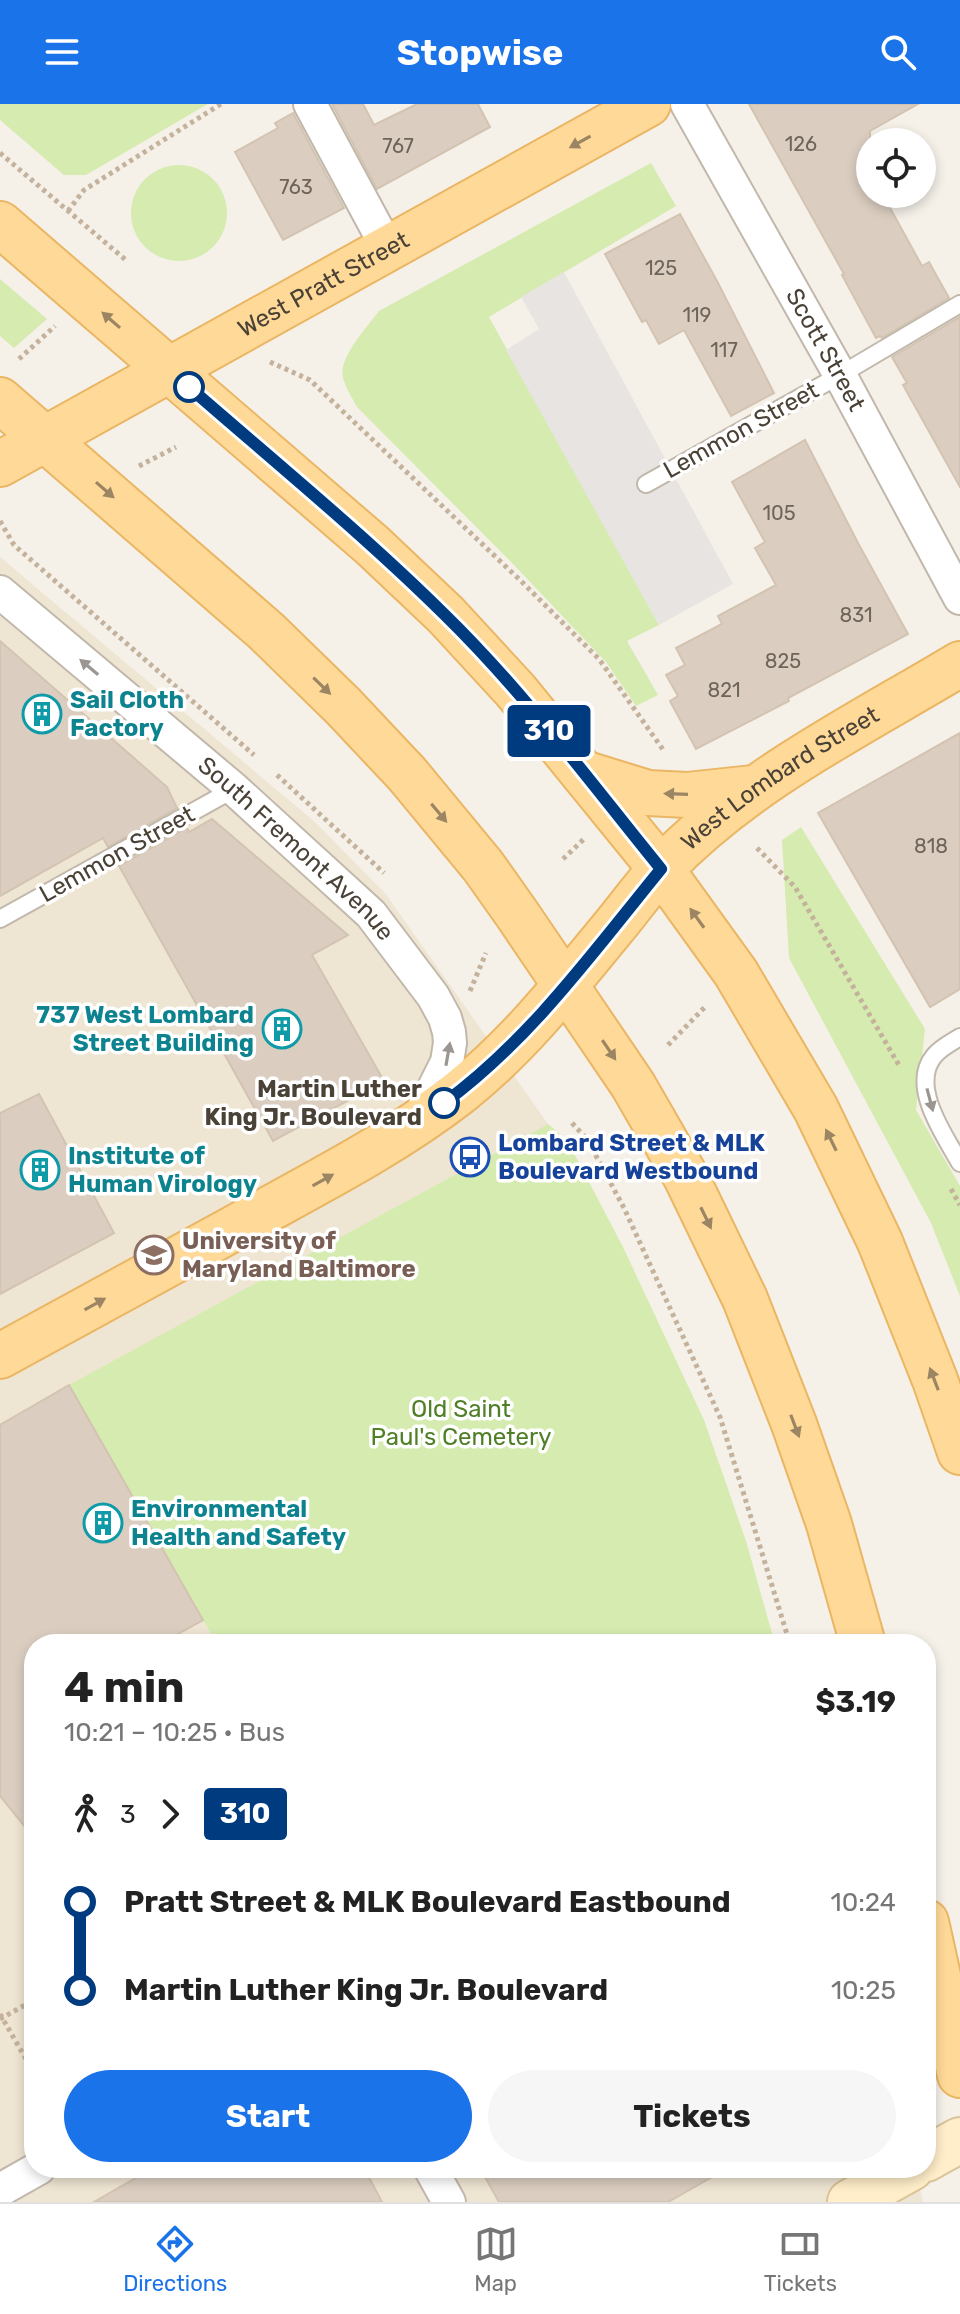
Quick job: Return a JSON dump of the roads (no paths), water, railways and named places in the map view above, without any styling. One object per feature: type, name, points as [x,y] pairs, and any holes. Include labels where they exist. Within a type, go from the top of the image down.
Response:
[{"type":"main road","name":"West Pratt Street","points":[[0,464],[648,104]]},
{"type":"main road","points":[[0,224],[372,545],[446,615],[516,691],[661,869],[736,973],[816,1109],[880,1242],[960,1452]]},
{"type":"main road","points":[[0,400],[266,631],[343,706],[407,774],[483,866],[566,985],[633,1085],[686,1177],[745,1299],[829,1524],[860,1634]]},
{"type":"main road","name":"West Lombard Street","points":[[0,1356],[356,1162],[416,1124],[461,1091],[508,1050],[661,869],[723,811],[753,788],[960,664]]},
{"type":"main road","points":[[583,773],[648,793],[687,795],[753,788]]},
{"type":"main road","points":[[936,1967],[960,2075]]},
{"type":"main road","points":[[936,2153],[960,2140]]},
{"type":"main road","points":[[850,2202],[893,2178]]},
{"type":"street","points":[[310,104],[388,249]]},
{"type":"street","name":"Scott Street","points":[[687,104],[840,375],[960,598]]},
{"type":"street","name":"South Fremont Avenue","points":[[0,592],[234,789],[371,914],[440,1008],[449,1032],[449,1052],[439,1082],[416,1124]]},
{"type":"street","points":[[436,2178],[449,2202]]},
{"type":"lane","name":"Lemmon Street","points":[[646,484],[960,304]]},
{"type":"lane","name":"Lemmon Street","points":[[0,919],[234,789]]},
{"type":"lane","points":[[956,1039],[933,1057],[925,1078],[929,1105],[960,1163]]},
{"type":"place","name":"Sail Cloth Factory","points":[[42,714]]},
{"type":"place","name":"737 West Lombard Street Building","points":[[282,1029]]},
{"type":"place","name":"Martin Luther King Jr. Boulevard","points":[[444,1103]]},
{"type":"place","name":"Lombard Street & MLK Boulevard Westbound","points":[[470,1157]]},
{"type":"place","name":"Institute of Human Virology","points":[[40,1170]]},
{"type":"place","name":"University of Maryland Baltimore","points":[[154,1255]]},
{"type":"place","name":"Environmental Health and Safety","points":[[103,1523]]},
{"type":"park label","name":"Old Saint Paul's Cemetery","points":[[461,1423]]}]
